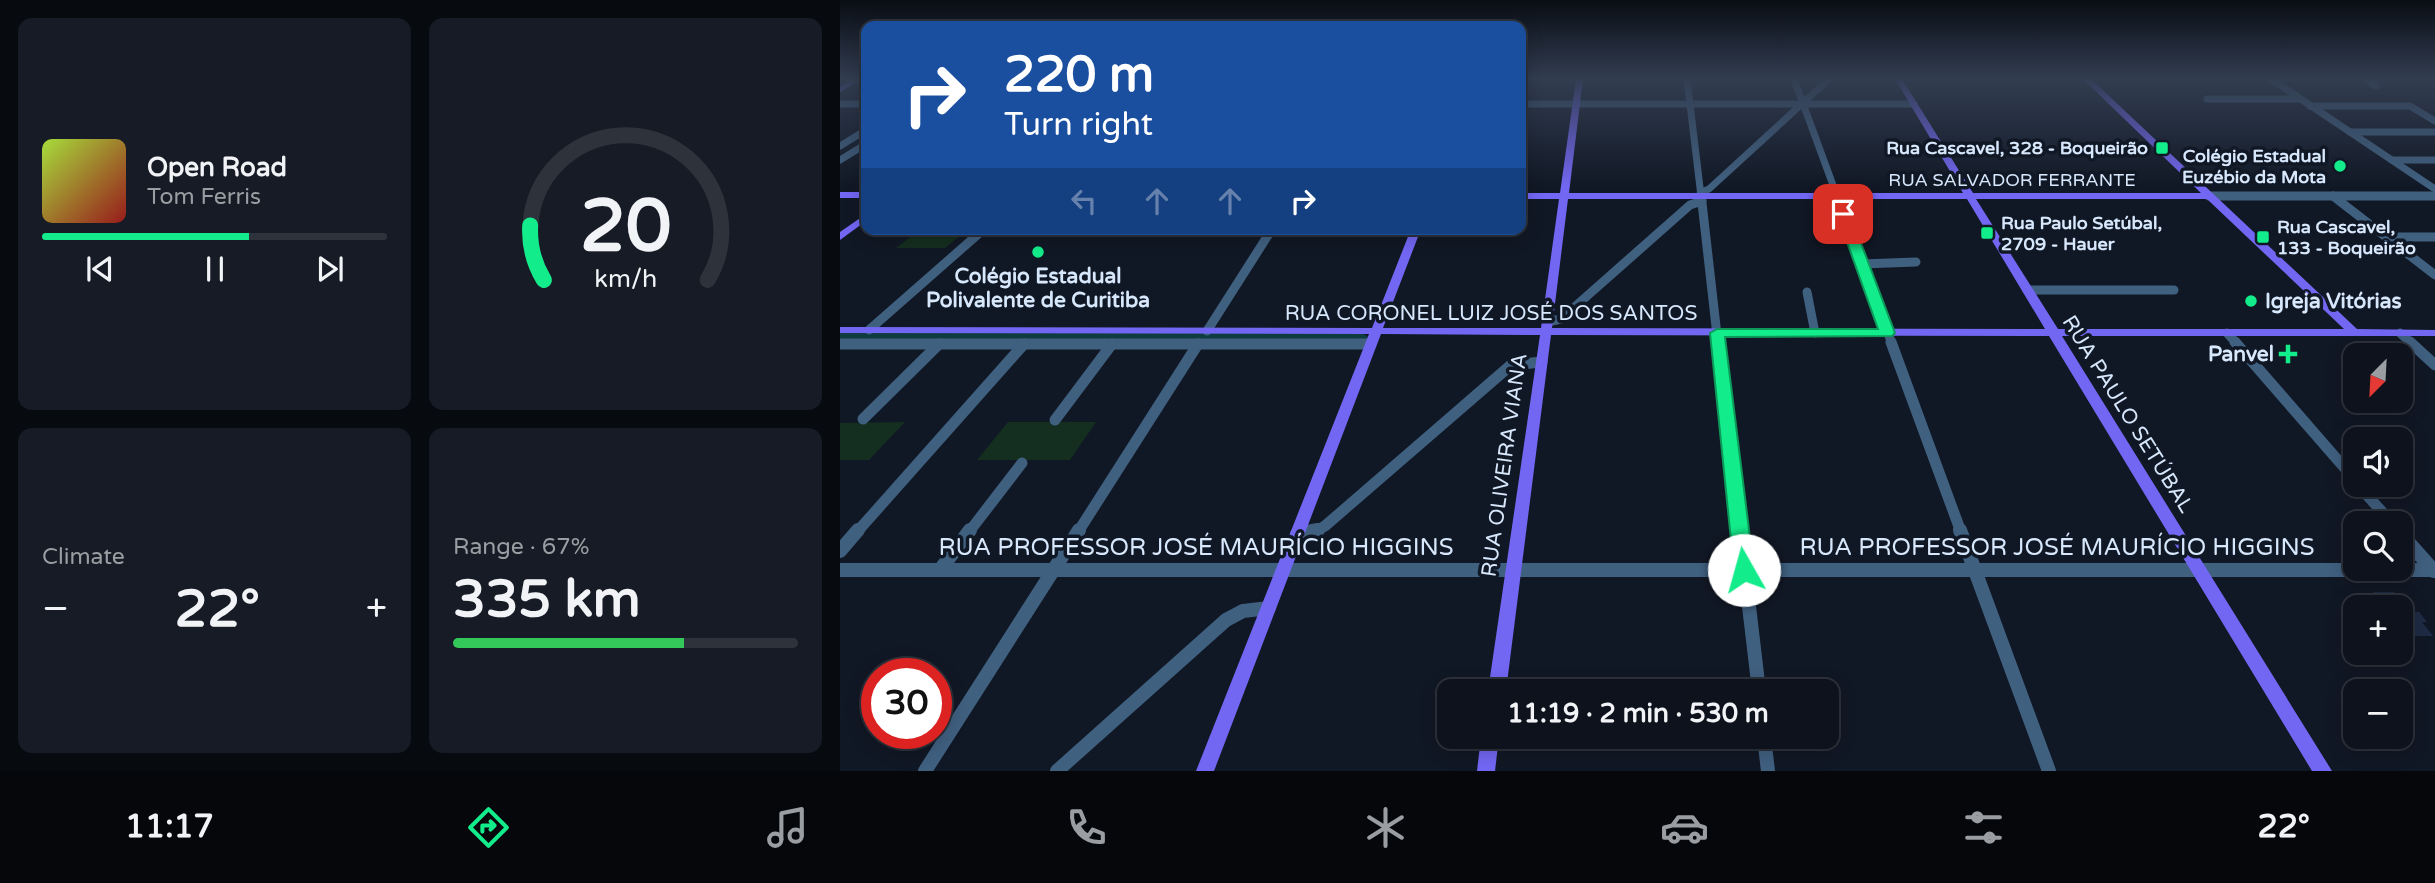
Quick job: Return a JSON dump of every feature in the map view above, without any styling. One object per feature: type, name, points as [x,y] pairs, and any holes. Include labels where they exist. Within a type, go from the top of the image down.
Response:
[{"type":"main road","name":"RUA OLIVEIRA VIANA","points":[[1499,679],[1575,115]]},
{"type":"main road","name":"RUA PAULO SETÚBAL","points":[[1921,115],[2323,771]]},
{"type":"main road","points":[[2124,115],[2354,333]]},
{"type":"main road","points":[[840,195],[861,195]]},
{"type":"main road","name":"RUA SALVADOR FERRANTE","points":[[1526,196],[2209,196]]},
{"type":"main road","points":[[840,237],[861,222]]},
{"type":"main road","points":[[1205,771],[1414,235]]},
{"type":"main road","name":"RUA CORONEL LUIZ JOSÉ DOS SANTOS","points":[[840,330],[1207,331],[1374,337],[1546,327],[1717,333],[2435,334]]},
{"type":"main road","points":[[1486,771],[1489,749]]},
{"type":"street","points":[[1691,115],[1758,679]]},
{"type":"street","points":[[1546,327],[1561,319],[1791,115]]},
{"type":"street","points":[[1807,115],[2049,771]]},
{"type":"street","points":[[2324,115],[2435,189]]},
{"type":"street","points":[[2350,132],[2435,132]]},
{"type":"street","points":[[840,146],[861,133]]},
{"type":"street","points":[[840,160],[861,147]]},
{"type":"street","points":[[2392,160],[2435,160]]},
{"type":"street","points":[[2209,196],[2435,196]]},
{"type":"street","points":[[2333,196],[2435,275]]},
{"type":"street","points":[[869,330],[978,235]]},
{"type":"street","points":[[1207,331],[1268,235]]},
{"type":"street","points":[[2386,237],[2435,237]]},
{"type":"street","points":[[1861,264],[1916,262]]},
{"type":"street","points":[[2027,290],[2174,290]]},
{"type":"street","points":[[1807,292],[1815,333]]},
{"type":"street","points":[[2227,333],[2343,467]]},
{"type":"street","points":[[2400,333],[2435,365]]},
{"type":"street","name":"RUA CORONEL LUIZ JOSÉ DOS SANTOS","points":[[840,344],[1198,344],[1374,337]]},
{"type":"street","points":[[840,356],[853,344]]},
{"type":"street","points":[[863,419],[939,344]]},
{"type":"street","points":[[840,551],[1024,344]]},
{"type":"street","points":[[1055,419],[1112,344]]},
{"type":"street","points":[[925,771],[1198,344]]},
{"type":"street","points":[[1297,534],[1315,532],[1325,526],[1511,365],[1542,362]]},
{"type":"street","points":[[940,570],[1022,463]]},
{"type":"street","points":[[2369,497],[2382,511]]},
{"type":"street","points":[[2413,547],[2434,571]]},
{"type":"street","name":"RUA PROFESSOR JOSÉ MAURÍCIO HIGGINS","points":[[840,570],[2434,571]]},
{"type":"street","points":[[1057,771],[1226,620],[1243,611],[1269,608]]},
{"type":"street","points":[[1765,749],[1768,771]]},
{"type":"green space","points":[[913,235],[961,235],[945,248],[896,248]]},
{"type":"green space","points":[[905,422],[869,460],[840,460],[840,423]]},
{"type":"green space","points":[[1008,422],[1096,422],[1070,460],[977,460]]},
{"type":"building","points":[[2373,592],[2394,592],[2397,595],[2375,595]]},
{"type":"building","points":[[2413,612],[2419,612],[2427,622],[2422,622],[2433,636],[2413,636]]},
{"type":"waterway","points":[[840,337],[1362,338]]},
{"type":"place","name":"Rua Cascavel, 328 - Boqueirão","points":[[2162,148]]},
{"type":"place","name":"Colégio Estadual Euzébio da Mota","points":[[2340,166]]},
{"type":"place","name":"Rua Paulo Setúbal, 2709 - Hauer","points":[[1987,233]]},
{"type":"place","name":"Rua Cascavel, 133 - Boqueirão","points":[[2263,237]]},
{"type":"place","name":"Colégio Estadual Polivalente de Curitiba","points":[[1038,252]]},
{"type":"place","name":"Igreja Vitórias","points":[[2251,301]]},
{"type":"place","name":"Panvel","points":[[2288,354]]},
{"type":"route","points":[[1744,570],[1717,333],[1887,333],[1843,214]]}]
